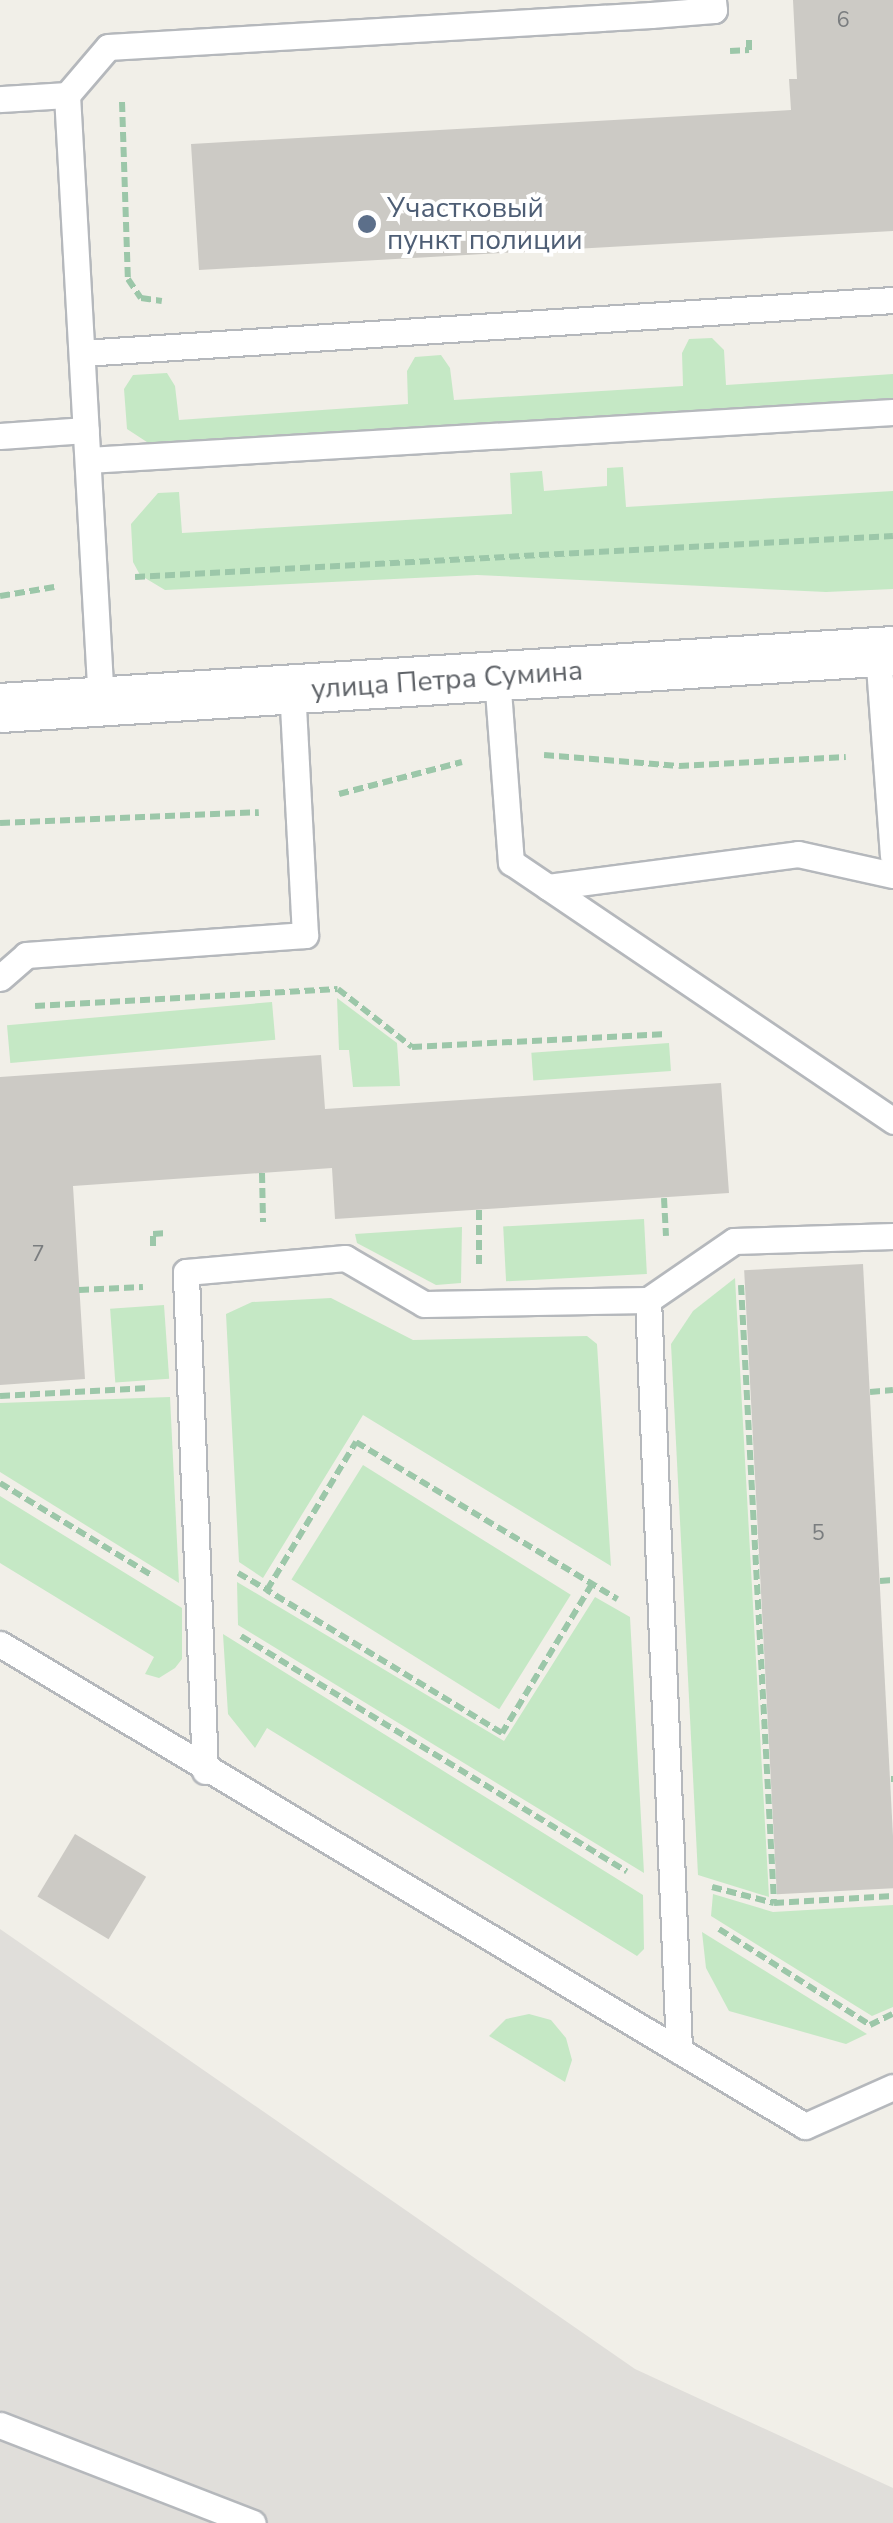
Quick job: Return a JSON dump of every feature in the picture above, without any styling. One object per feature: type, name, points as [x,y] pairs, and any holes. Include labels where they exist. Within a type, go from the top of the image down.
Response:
[{"type":"street","name":"улица Петра Сумина","points":[[0,708],[886,652]]},
{"type":"lane","points":[[101,703],[68,95],[108,46],[651,15],[714,10],[713,0]]},
{"type":"lane","points":[[0,98],[68,95]]},
{"type":"lane","points":[[82,354],[893,300]]},
{"type":"lane","points":[[88,460],[893,412]]},
{"type":"lane","points":[[0,436],[86,430]]},
{"type":"lane","points":[[886,652],[886,754],[893,855]]},
{"type":"lane","points":[[497,676],[511,862],[893,1121]]},
{"type":"lane","points":[[0,978],[26,956],[305,935],[292,690]]},
{"type":"lane","points":[[548,887],[798,854],[893,875]]},
{"type":"lane","points":[[206,1771],[186,1272],[345,1258],[424,1304],[648,1300],[734,1241],[893,1236]]},
{"type":"lane","points":[[648,1300],[679,2050]]},
{"type":"lane","points":[[0,1644],[206,1771],[805,2126],[893,2086]]},
{"type":"lane","points":[[0,2424],[253,2523]]},
{"type":"path","points":[[710,52],[749,50],[748,16]]},
{"type":"path","points":[[126,94],[118,109],[128,279],[141,298]]},
{"type":"path","points":[[0,596],[95,580],[893,536]]},
{"type":"path","points":[[0,822],[298,804],[503,757],[679,766],[886,754]]},
{"type":"path","points":[[27,1006],[338,988],[412,1047],[667,1034]]},
{"type":"path","points":[[741,1276],[774,1903]]},
{"type":"path","points":[[79,1290],[187,1285]]},
{"type":"path","points":[[0,1396],[190,1386]]},
{"type":"path","points":[[870,1392],[893,1390]]},
{"type":"path","points":[[592,1584],[502,1733],[267,1590],[356,1442],[592,1584],[631,1608]]},
{"type":"path","points":[[0,1483],[870,2024],[893,2014]]},
{"type":"path","points":[[880,1581],[893,1580]]},
{"type":"path","points":[[706,1921],[705,1885],[774,1903],[893,1896]]},
{"type":"shaded area","points":[[0,1929],[635,2369],[893,2488],[893,2523],[0,2523]]},
{"type":"green space","points":[[712,338],[724,350],[726,385],[893,374],[893,398],[153,446],[127,429],[124,389],[133,375],[167,373],[175,386],[179,420],[408,404],[407,371],[415,357],[441,355],[450,368],[454,400],[683,386],[682,353],[689,339]]},
{"type":"green space","points":[[623,467],[626,507],[893,491],[893,589],[826,592],[477,575],[165,590],[140,575],[133,562],[131,524],[158,493],[179,492],[182,533],[512,514],[510,473],[542,471],[544,491],[607,486],[607,468]]},
{"type":"green space","points":[[337,998],[397,1043],[400,1086],[353,1087],[349,1050],[339,1050]]},
{"type":"green space","points":[[272,1002],[275,1040],[10,1063],[7,1025]]},
{"type":"green space","points":[[669,1043],[671,1071],[533,1081],[531,1053]]},
{"type":"green space","points":[[644,1219],[647,1274],[506,1281],[503,1226]]},
{"type":"green space","points":[[462,1227],[461,1283],[436,1285],[357,1243],[355,1234]]},
{"type":"green space","points":[[735,1278],[769,1897],[698,1875],[671,1344],[693,1311]]},
{"type":"green space","points":[[331,1298],[413,1340],[587,1336],[597,1344],[611,1566],[363,1415],[263,1578],[239,1562],[226,1314],[252,1302]]},
{"type":"green space","points":[[164,1305],[169,1379],[115,1383],[110,1309]]},
{"type":"green space","points":[[170,1397],[179,1583],[0,1472],[0,1403]]},
{"type":"green space","points":[[363,1465],[571,1595],[499,1709],[291,1579]]},
{"type":"green space","points":[[0,1496],[182,1608],[182,1659],[175,1668],[159,1678],[145,1674],[154,1657],[0,1563]]},
{"type":"green space","points":[[237,1582],[504,1741],[595,1597],[630,1617],[644,1873],[238,1625]]},
{"type":"green space","points":[[223,1634],[643,1895],[644,1949],[637,1956],[267,1728],[255,1748],[228,1714]]},
{"type":"green space","points":[[713,1894],[773,1912],[893,1905],[893,2007],[872,2016],[711,1916]]},
{"type":"green space","points":[[702,1932],[867,2034],[846,2044],[729,2011],[706,1968]]},
{"type":"green space","points":[[529,2014],[551,2020],[566,2038],[572,2060],[565,2082],[489,2036],[506,2019]]},
{"type":"building","points":[[793,0],[893,0],[893,231],[199,270],[191,144],[791,110],[789,79],[797,79]]},
{"type":"building","points":[[321,1055],[325,1109],[721,1083],[729,1193],[335,1219],[332,1168],[73,1186],[85,1379],[0,1385],[0,1077]]},
{"type":"building","points":[[863,1264],[893,1888],[777,1894],[744,1270]]},
{"type":"building","points":[[75,1834],[146,1877],[109,1939],[37,1897]]},
{"type":"place","name":"Участковый пункт полиции","points":[[367,224]]}]
